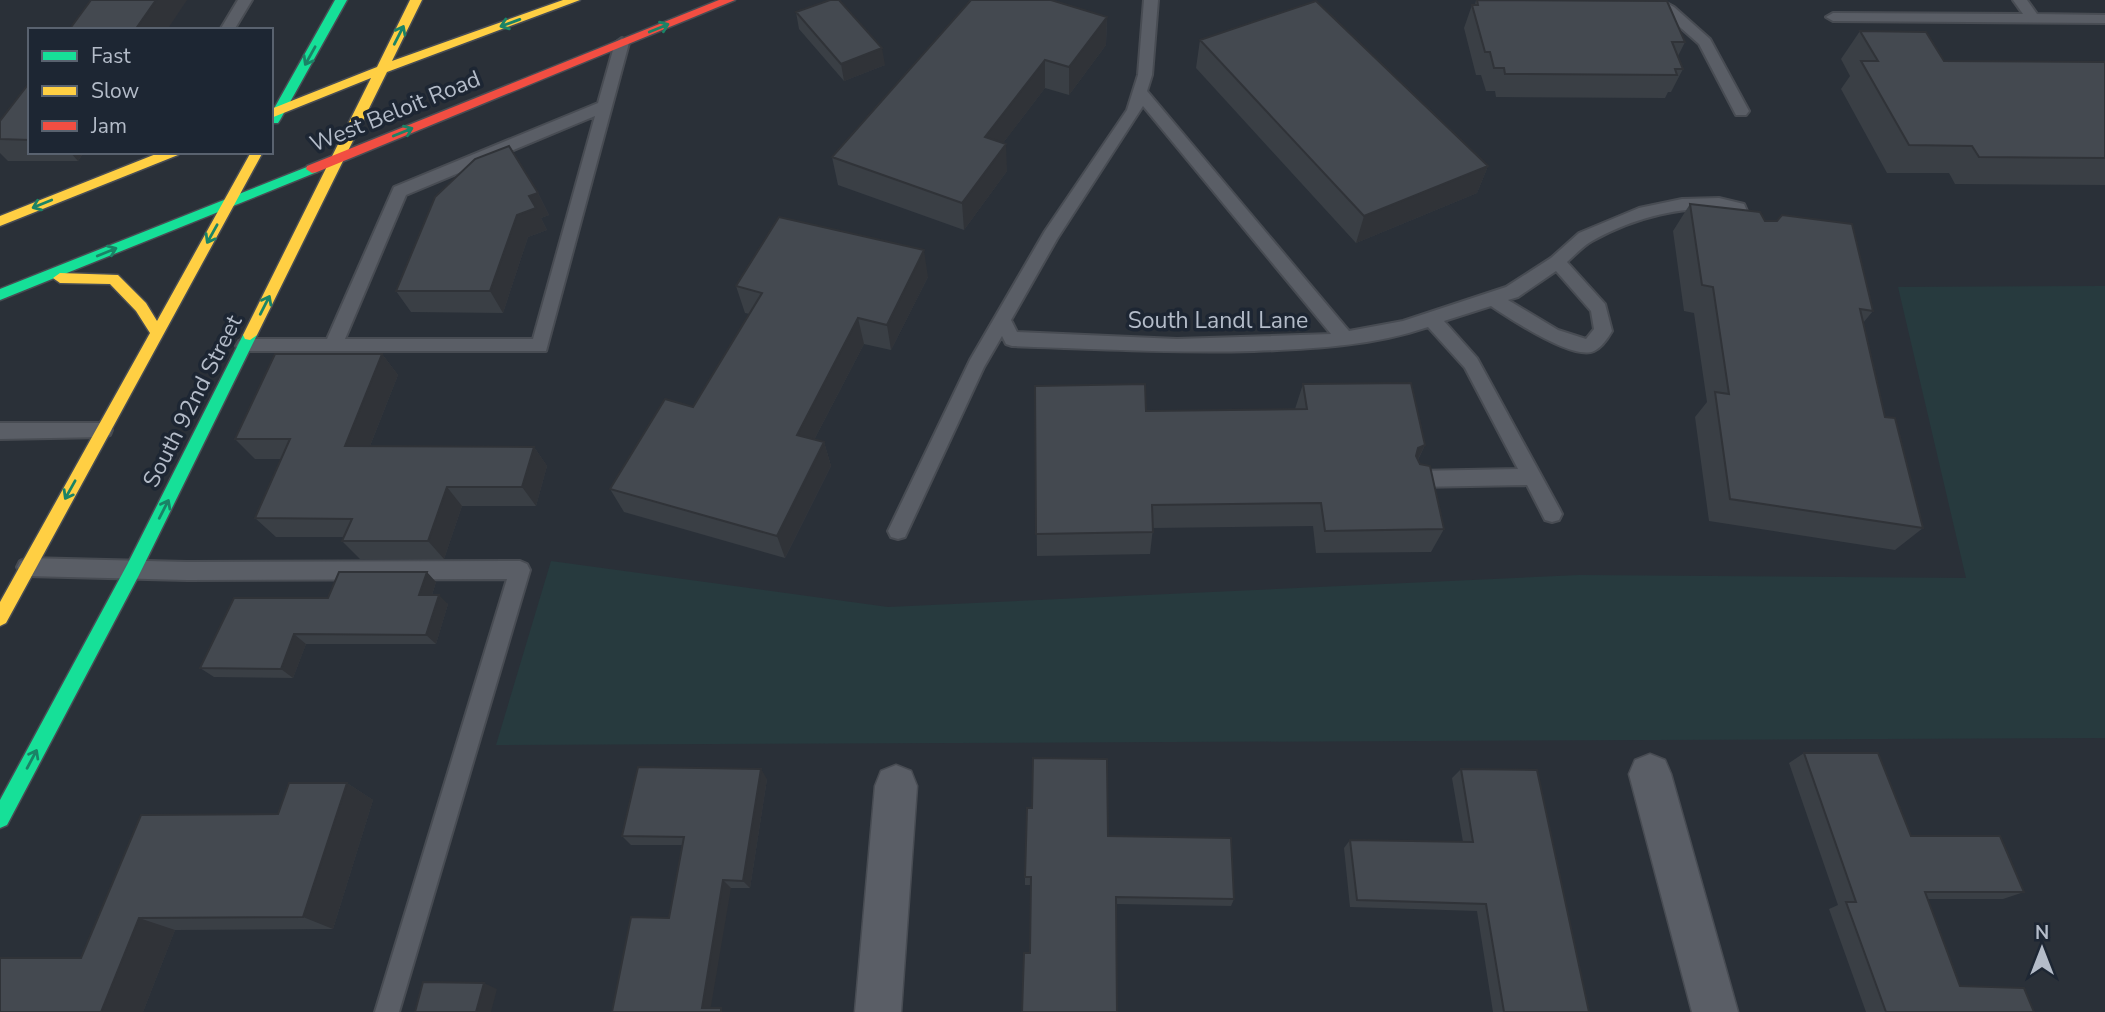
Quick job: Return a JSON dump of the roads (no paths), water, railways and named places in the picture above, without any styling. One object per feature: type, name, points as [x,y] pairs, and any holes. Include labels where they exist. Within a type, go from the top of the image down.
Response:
[{"type":"main road","points":[[274,117],[341,0]]},
{"type":"main road","name":"South 92nd Street","points":[[0,819],[133,570],[416,0]]},
{"type":"main road","name":"West Beloit Road","points":[[274,117],[382,69],[574,0]]},
{"type":"main road","name":"West Beloit Road","points":[[0,295],[729,0]]},
{"type":"main road","points":[[0,221],[148,158],[165,154]]},
{"type":"main road","points":[[0,618],[256,154]]},
{"type":"main road","points":[[44,277],[113,279],[141,307],[157,333]]},
{"type":"street","points":[[1650,774],[1715,1012]]},
{"type":"street","points":[[878,1012],[896,786]]},
{"type":"lane","points":[[228,28],[245,0]]},
{"type":"lane","points":[[898,531],[976,365],[1051,236],[1134,111],[1145,75],[1151,0]]},
{"type":"lane","points":[[1651,0],[1669,10],[1705,42],[1741,111]]},
{"type":"lane","points":[[2020,0],[2033,18]]},
{"type":"lane","points":[[1833,17],[2105,19]]},
{"type":"lane","points":[[245,346],[540,346],[622,43]]},
{"type":"lane","points":[[1140,92],[1345,338]]},
{"type":"lane","points":[[333,346],[400,191],[605,106]]},
{"type":"lane","name":"South Landl Lane","points":[[1002,320],[1012,339],[1177,345],[1323,342],[1404,328],[1512,292],[1557,262],[1585,237],[1645,212],[1682,205],[1719,204],[1738,208],[1752,241]]},
{"type":"lane","points":[[1494,299],[1536,326],[1573,344],[1590,346],[1603,331],[1598,309],[1557,262]]},
{"type":"lane","points":[[1432,319],[1471,363],[1552,514]]},
{"type":"lane","points":[[0,432],[103,430]]},
{"type":"lane","points":[[1416,479],[1532,477]]},
{"type":"lane","points":[[27,567],[133,570],[520,570],[387,1012]]}]
